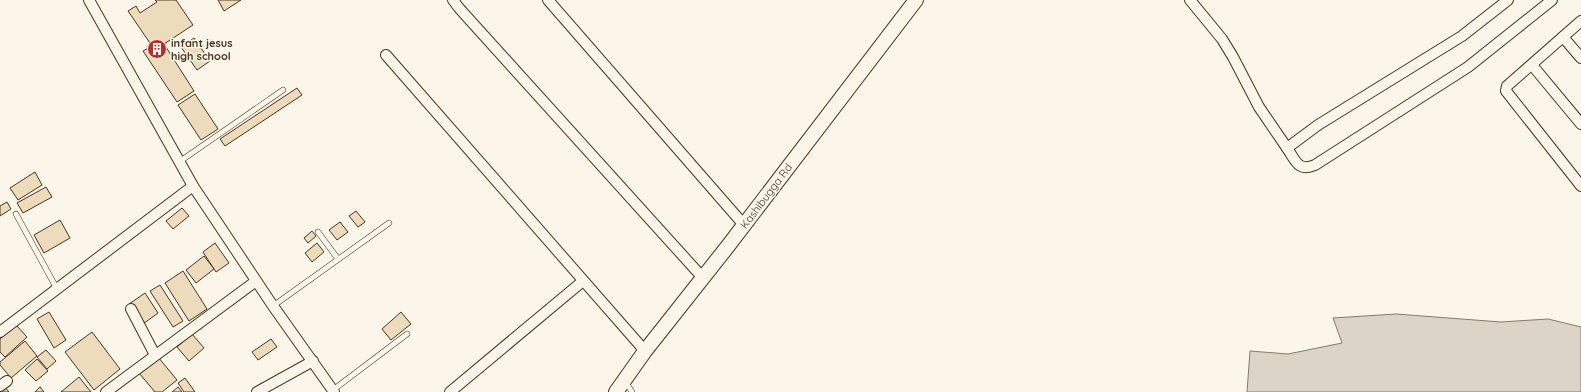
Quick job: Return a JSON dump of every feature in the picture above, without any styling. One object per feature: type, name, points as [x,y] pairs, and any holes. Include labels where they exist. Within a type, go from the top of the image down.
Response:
[{"type":"main road","name":"Kashibugga Rd","points":[[616,392],[628,386],[645,351],[744,225],[916,0]]},
{"type":"street","points":[[453,0],[458,8],[703,278]]},
{"type":"street","points":[[548,0],[744,225]]},
{"type":"street","points":[[1190,0],[1222,39],[1259,107],[1302,168],[1308,168],[1315,165],[1468,67],[1552,0]]},
{"type":"street","points":[[1287,148],[1318,125],[1462,36],[1508,0]]},
{"type":"street","points":[[92,1],[193,186],[332,391]]},
{"type":"street","points":[[1581,21],[1507,86],[1506,91],[1581,186]]},
{"type":"street","points":[[1563,37],[1581,58]]},
{"type":"street","points":[[386,55],[645,351]]},
{"type":"street","points":[[1532,65],[1581,124]]},
{"type":"street","points":[[0,332],[193,186]]},
{"type":"street","points":[[113,390],[155,355],[256,281]]},
{"type":"street","points":[[450,392],[583,281]]},
{"type":"street","points":[[131,309],[155,355]]},
{"type":"street","points":[[257,392],[312,361]]},
{"type":"lane","points":[[179,162],[283,90]]},
{"type":"lane","points":[[16,214],[57,289]]},
{"type":"lane","points":[[273,306],[389,223]]},
{"type":"lane","points":[[318,232],[338,259]]},
{"type":"lane","points":[[332,391],[407,334]]},
{"type":"shaded area","points":[[1396,314],[1501,322],[1548,319],[1581,327],[1581,392],[1247,392],[1250,351],[1288,354],[1342,343],[1333,318]]},
{"type":"building","name":"infant jesus high school","points":[[155,0],[176,0],[193,25],[164,44],[194,91],[177,102],[143,51],[152,46],[128,11],[136,6],[140,13],[157,2]]},
{"type":"building","points":[[218,0],[241,0],[224,11]]},
{"type":"building","points":[[194,38],[210,61],[197,70],[181,47]]},
{"type":"building","points":[[297,88],[302,95],[225,146],[220,139]]},
{"type":"building","points":[[195,94],[218,129],[201,140],[178,105]]},
{"type":"building","points":[[35,172],[42,185],[18,200],[10,188]]},
{"type":"building","points":[[46,187],[52,197],[23,213],[17,203]]},
{"type":"building","points":[[7,202],[11,209],[0,216],[0,206]]},
{"type":"building","points":[[182,208],[189,216],[173,229],[166,221]]},
{"type":"building","points":[[356,211],[365,222],[358,227],[349,216]]},
{"type":"building","points":[[60,220],[70,238],[44,253],[34,235]]},
{"type":"building","points":[[340,222],[348,232],[337,240],[329,230]]},
{"type":"building","points":[[312,231],[316,236],[308,243],[304,238]]},
{"type":"building","points":[[215,243],[229,263],[216,272],[203,252]]},
{"type":"building","points":[[317,243],[324,252],[312,262],[305,253]]},
{"type":"building","points":[[204,256],[214,269],[196,283],[186,270]]},
{"type":"building","points":[[183,271],[207,309],[189,321],[165,283]]},
{"type":"building","points":[[160,285],[183,321],[173,327],[150,291]]},
{"type":"building","points":[[145,293],[158,313],[143,324],[129,304]]},
{"type":"building","points":[[49,312],[66,340],[54,348],[37,319]]},
{"type":"building","points":[[401,312],[411,324],[391,340],[382,329]]},
{"type":"building","points":[[16,325],[27,337],[5,357],[0,352],[0,339]]},
{"type":"building","points":[[92,332],[120,369],[94,390],[65,352]]},
{"type":"building","points":[[192,334],[204,348],[189,361],[177,347]]},
{"type":"building","points":[[271,339],[277,347],[258,360],[252,352]]},
{"type":"building","points":[[25,341],[37,356],[11,378],[0,365],[0,362]]},
{"type":"building","points":[[46,350],[56,361],[47,369],[37,357]]},
{"type":"building","points":[[158,357],[177,380],[162,392],[155,392],[139,373]]},
{"type":"building","points":[[37,359],[48,371],[36,381],[25,370]]},
{"type":"building","points":[[79,377],[91,392],[61,392]]},
{"type":"building","points":[[185,378],[195,392],[184,392],[178,383]]},
{"type":"building","points":[[4,386],[9,392],[0,392],[0,389]]},
{"type":"building","points":[[40,387],[44,392],[35,392]]},
{"type":"building","points":[[178,387],[182,392],[172,392]]},
{"type":"place","name":"infant jesus high school","points":[[157,49]]}]
